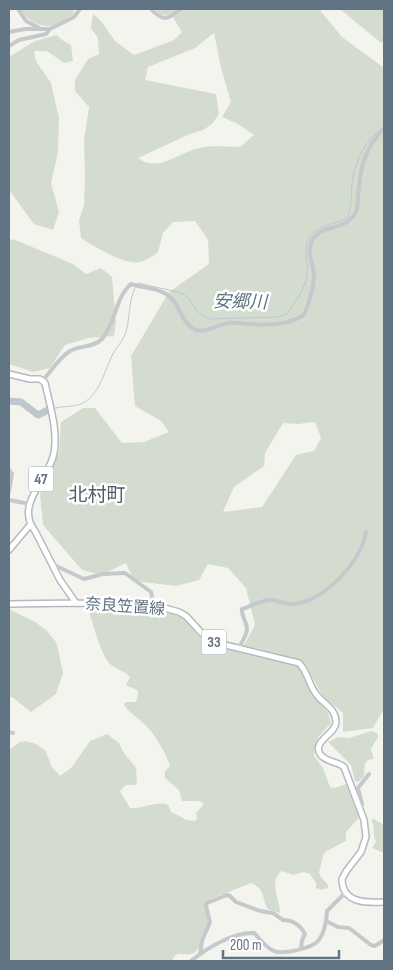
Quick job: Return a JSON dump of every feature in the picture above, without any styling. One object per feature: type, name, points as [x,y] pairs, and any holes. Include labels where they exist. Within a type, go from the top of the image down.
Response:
[{"type":"main road","points":[[9,374],[44,380]]},
{"type":"main road","name":"47","points":[[30,525],[30,504],[54,455],[55,428],[44,380]]},
{"type":"main road","points":[[9,550],[30,525],[66,590],[76,603]]},
{"type":"main road","name":"奈良笠置線","points":[[9,604],[154,605],[179,612],[191,621],[210,641],[299,663],[305,670],[316,695],[329,706],[336,721],[332,731],[319,744],[319,753],[326,759],[344,767],[366,828],[366,837],[361,852],[342,879],[345,894]]},
{"type":"main road","points":[[345,894],[362,902],[384,902]]},
{"type":"street","points":[[18,9],[26,21],[39,28]]},
{"type":"street","points":[[151,9],[159,17],[166,18],[172,17],[180,9]]},
{"type":"street","points":[[9,32],[39,28],[50,29],[69,21],[77,10]]},
{"type":"street","points":[[9,46],[18,40],[46,34],[50,29]]},
{"type":"street","points":[[44,380],[70,351],[92,345],[101,340],[107,331],[126,288],[131,284],[165,293],[172,298],[183,318],[197,330],[229,323],[269,324],[299,318],[304,315],[314,278],[310,258],[311,241],[315,235],[348,222],[354,216],[357,210],[361,168],[376,137],[384,130]]},
{"type":"street","points":[[9,470],[12,474],[9,492]]},
{"type":"street","points":[[9,500],[30,504]]},
{"type":"street","points":[[239,648],[247,631],[241,614],[242,609],[266,600],[295,604],[328,590],[336,583],[358,553],[366,532]]},
{"type":"street","points":[[52,564],[84,579],[102,574],[125,573],[151,592],[154,605]]},
{"type":"street","points":[[360,809],[362,804],[358,788],[369,774]]},
{"type":"street","points":[[191,961],[200,954],[245,933],[254,933],[268,948],[278,953],[301,948],[318,941],[326,921],[327,911],[345,894]]},
{"type":"street","points":[[200,954],[202,941],[210,922],[207,903],[227,895],[236,902],[260,911],[274,913],[283,920],[294,922],[305,934],[301,948]]},
{"type":"street","points":[[326,921],[338,927],[354,930],[371,945],[375,946],[384,940]]},
{"type":"shaded area","points":[[20,9],[73,9],[74,13],[60,23],[53,26],[45,26],[38,25],[32,21]]},
{"type":"shaded area","points":[[155,9],[319,9],[342,37],[384,68],[384,712],[382,712],[373,728],[343,732],[343,713],[322,695],[306,665],[300,660],[244,645],[255,625],[246,588],[228,568],[208,564],[199,580],[176,586],[134,581],[126,563],[101,575],[82,570],[43,525],[40,494],[59,452],[61,422],[83,408],[95,408],[122,443],[144,442],[169,432],[161,421],[135,406],[131,356],[169,292],[209,264],[208,240],[195,221],[173,222],[163,233],[158,252],[139,262],[120,259],[81,238],[79,220],[84,205],[84,140],[89,107],[75,91],[75,80],[88,59],[99,54],[98,38],[91,28],[93,14],[101,21],[115,41],[134,55],[174,40],[182,32],[171,14],[160,14]],"holes":[[[214,33],[221,68],[231,102],[222,117],[238,124],[254,135],[240,147],[215,146],[200,148],[161,163],[154,164],[138,158],[203,130],[212,124],[219,114],[216,94],[145,80],[148,67],[195,48]],[[315,422],[321,438],[314,451],[296,455],[262,507],[223,512],[234,487],[264,466],[265,453],[283,423]]]},
{"type":"shaded area","points":[[340,9],[384,9],[384,43],[380,42]]},
{"type":"shaded area","points":[[57,35],[71,45],[73,61],[64,63],[47,51],[34,51],[36,61],[51,83],[59,118],[58,152],[51,183],[59,212],[53,230],[34,224],[9,190],[9,57],[35,41]]},
{"type":"shaded area","points":[[13,239],[73,264],[86,274],[101,268],[112,277],[116,322],[114,336],[89,338],[65,345],[50,368],[33,372],[9,364],[9,241]]},
{"type":"shaded area","points":[[94,607],[165,610],[183,618],[203,641],[296,664],[300,668],[306,677],[313,695],[327,711],[331,723],[319,736],[314,756],[323,768],[330,787],[335,788],[346,784],[359,818],[346,832],[346,841],[323,855],[319,873],[328,885],[328,888],[322,890],[316,888],[316,883],[310,874],[304,872],[293,875],[282,871],[278,875],[275,885],[280,913],[268,909],[261,891],[251,883],[211,899],[205,904],[208,923],[200,946],[195,953],[178,954],[172,961],[9,961],[9,750],[20,742],[34,743],[45,750],[52,767],[60,776],[72,767],[90,741],[107,734],[119,743],[136,768],[137,783],[135,785],[126,785],[120,791],[130,808],[164,804],[168,805],[171,812],[187,820],[195,821],[197,818],[196,813],[204,804],[199,801],[182,801],[179,790],[165,778],[165,771],[170,766],[154,735],[124,705],[125,702],[136,702],[138,692],[126,685],[130,677],[115,668],[107,660],[98,641],[90,615]]},
{"type":"shaded area","points":[[9,609],[35,622],[46,630],[56,642],[58,649],[63,673],[56,694],[31,712],[12,697],[9,698]]},
{"type":"shaded area","points":[[371,731],[377,733],[378,737],[371,749],[374,759],[368,760],[365,763],[364,776],[358,782],[355,781],[351,765],[328,742],[338,737],[349,738]]},
{"type":"shaded area","points":[[374,819],[384,825],[384,853],[372,848],[376,842],[371,820]]},
{"type":"waterway","name":"安郷川","points":[[55,408],[82,404],[95,392],[114,352],[125,335],[131,299],[138,283],[182,293],[189,299],[197,311],[208,319],[278,317],[287,314],[306,281],[307,241],[314,232],[347,218],[351,206],[353,176],[358,160],[366,144],[384,127]]},
{"type":"waterway","name":"安郷川","points":[[9,401],[21,402],[38,415],[48,410]]},
{"type":"district","name":"北村町","points":[[97,495]]}]
